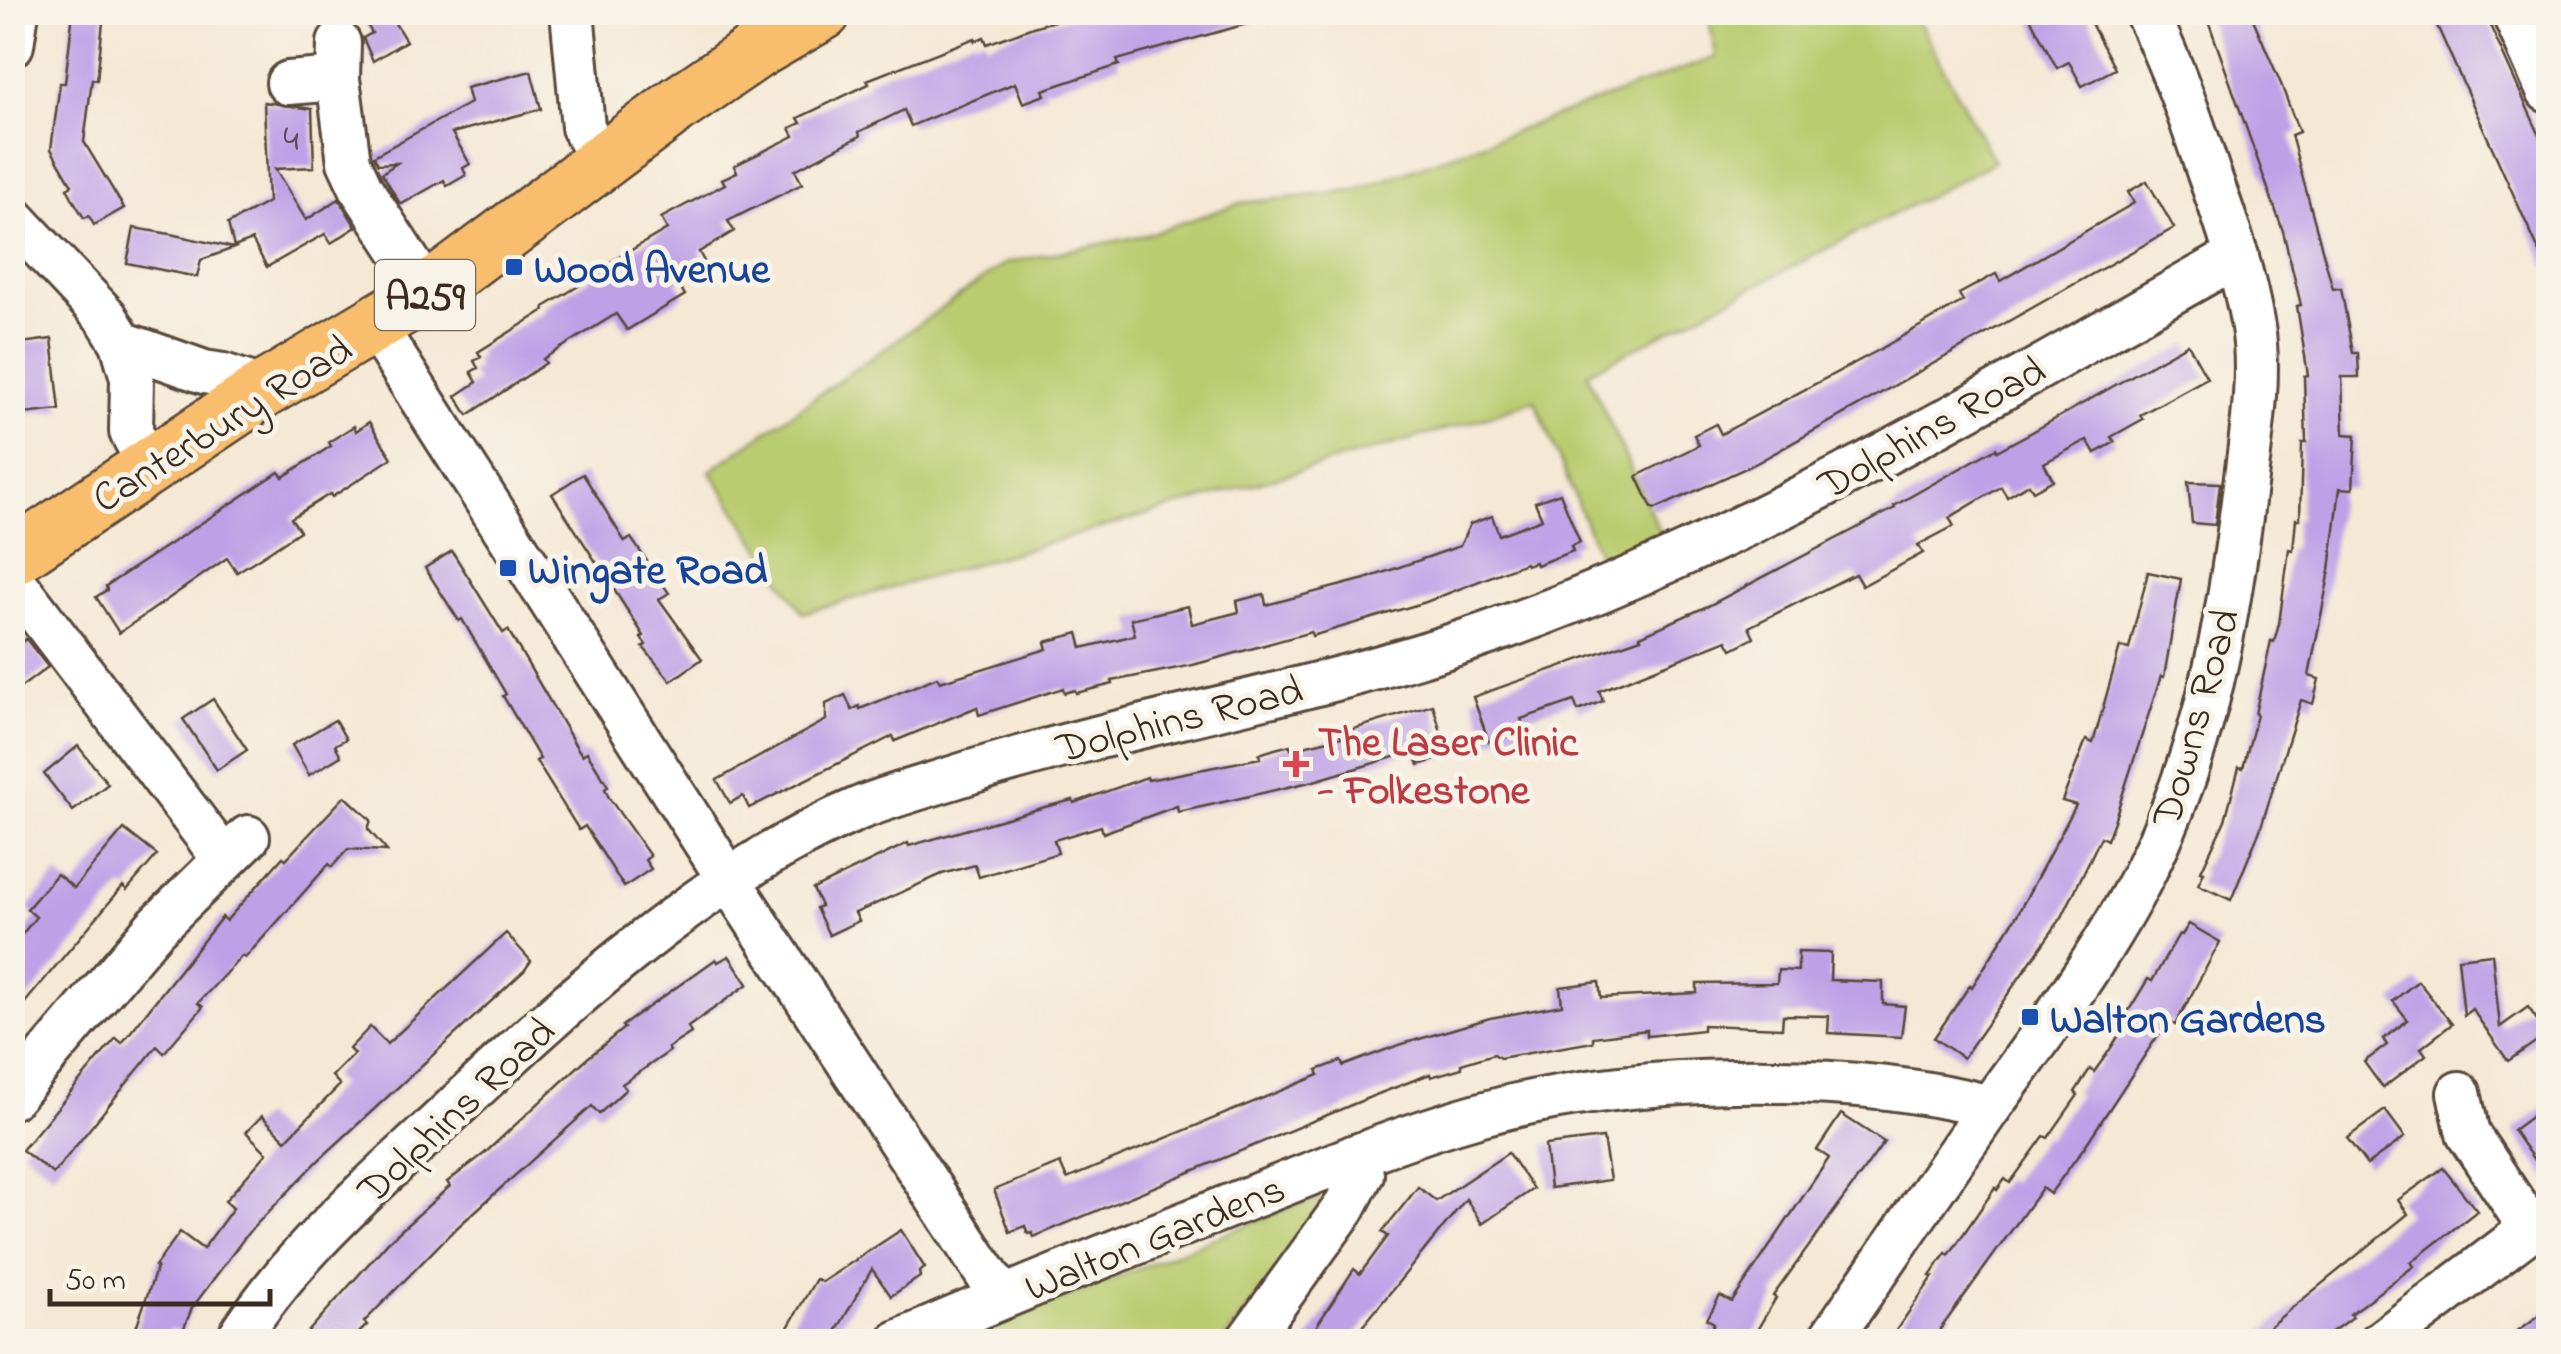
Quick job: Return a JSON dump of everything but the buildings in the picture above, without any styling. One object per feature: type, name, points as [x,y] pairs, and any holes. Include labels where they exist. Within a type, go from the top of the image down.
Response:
[{"type":"highway","name":"Canterbury Road","points":[[12,558],[265,389],[428,292],[680,103],[756,51],[823,12]]},
{"type":"street","points":[[12,45],[17,12]]},
{"type":"street","points":[[572,12],[583,127],[601,163]]},
{"type":"street","name":"Downs Road","points":[[1828,1342],[1990,1108],[2038,1046],[2144,872],[2171,812],[2218,663],[2233,586],[2253,420],[2254,330],[2237,256],[2191,121],[2146,12]]},
{"type":"street","points":[[2513,12],[2548,91]]},
{"type":"street","points":[[288,83],[338,61],[349,162],[362,190],[428,292]]},
{"type":"street","points":[[12,217],[106,317],[122,342],[132,378],[131,432],[149,464]]},
{"type":"street","name":"Dolphins Road","points":[[236,1342],[254,1312],[313,1244],[518,1046],[614,965],[729,880],[819,828],[878,802],[1036,752],[1394,662],[1488,634],[1648,571],[1898,446],[2237,256]]},
{"type":"street","points":[[374,326],[1001,1296]]},
{"type":"street","points":[[122,342],[265,389]]},
{"type":"street","points":[[12,579],[236,848],[156,928],[12,1097]]},
{"type":"street","name":"Walton Gardens","points":[[898,1342],[1001,1296],[1355,1156],[1480,1114],[1623,1089],[1842,1082],[1950,1097],[1990,1108]]},
{"type":"street","points":[[2381,1342],[2539,1222],[2468,1134],[2459,1092]]},
{"type":"street","name":"Walton Gardens","points":[[1247,1342],[1344,1208],[1362,1174],[1355,1156]]},
{"type":"green space","points":[[1708,13],[1914,13],[1994,162],[1587,373],[1662,537],[1601,561],[1535,400],[1475,421],[803,613],[710,471],[1006,263],[1145,235],[1241,203],[1354,191],[1716,57]]},
{"type":"green space","points":[[1324,1200],[1224,1341],[955,1342],[1299,1204]]},
{"type":"place","name":"Wood Avenue","points":[[514,267]]},
{"type":"place","name":"Wingate Road","points":[[508,568]]},
{"type":"place","name":"The Laser Clinic - Folkestone","points":[[1296,764]]},
{"type":"place","name":"Walton Gardens","points":[[2030,1017]]}]
